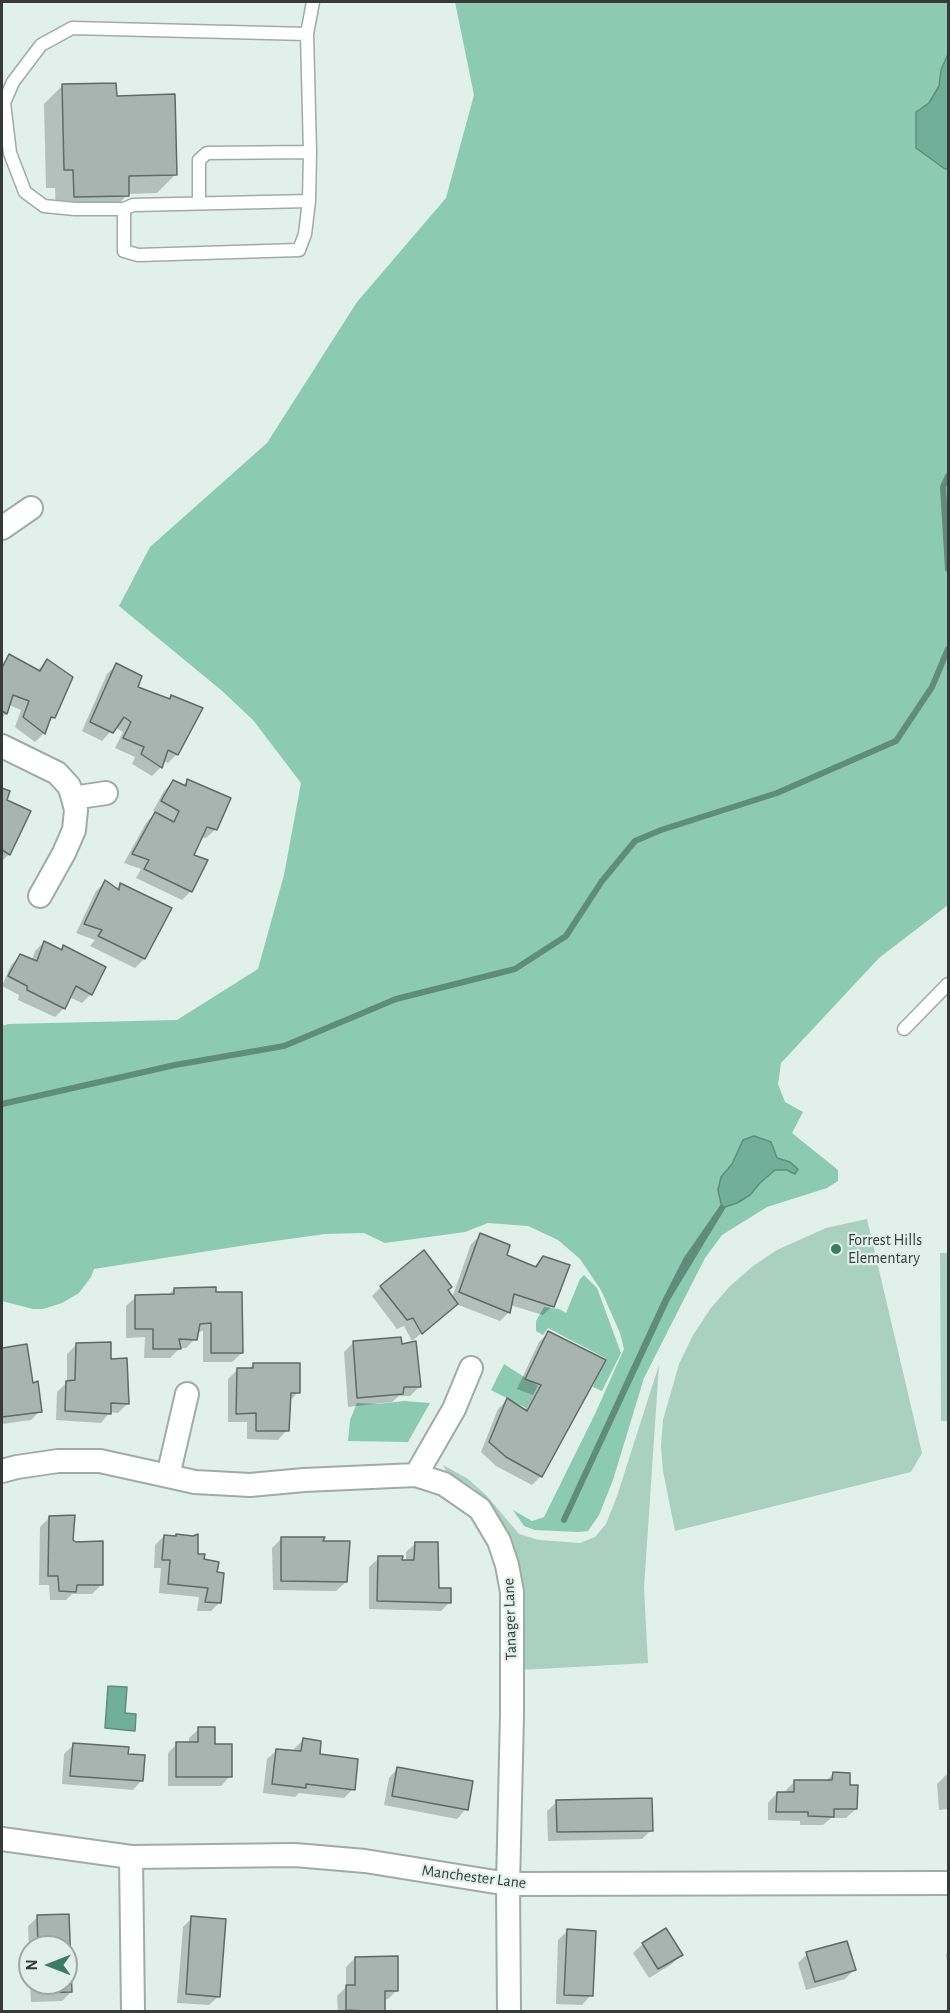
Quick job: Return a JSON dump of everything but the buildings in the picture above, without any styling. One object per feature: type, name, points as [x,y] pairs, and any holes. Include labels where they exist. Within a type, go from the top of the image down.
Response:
[{"type":"street","points":[[2,528],[31,508]]},
{"type":"street","points":[[2,746],[57,773],[69,786],[73,798],[76,810],[74,830],[64,854],[40,896]]},
{"type":"street","points":[[73,798],[106,793]]},
{"type":"street","points":[[416,1475],[454,1408],[471,1368]]},
{"type":"street","points":[[168,1476],[187,1394]]},
{"type":"street","name":"Tanager Lane","points":[[2,1471],[58,1461],[100,1461],[195,1482],[250,1485],[416,1475],[444,1484],[480,1509],[500,1541],[512,1592],[508,1884],[509,2012]]},
{"type":"street","name":"Manchester Lane","points":[[2,1839],[131,1857],[295,1855],[365,1861],[508,1884],[948,1883]]},
{"type":"street","points":[[131,1857],[133,2012]]},
{"type":"lane","points":[[124,209],[124,251],[138,255],[298,250],[305,234],[309,201],[307,34],[313,2]]},
{"type":"lane","points":[[307,34],[72,28],[41,45],[13,82],[4,103],[10,153],[25,192],[44,206],[75,209],[124,209],[133,205],[309,201]]},
{"type":"lane","points":[[199,203],[199,160],[207,153],[310,152]]},
{"type":"lane","points":[[904,1029],[948,984]]},
{"type":"shaded area","points":[[455,2],[948,2],[948,905],[879,958],[781,1063],[778,1084],[785,1102],[803,1112],[792,1133],[838,1170],[838,1181],[827,1188],[767,1207],[722,1235],[705,1258],[644,1378],[613,1480],[599,1515],[588,1531],[579,1532],[535,1530],[524,1526],[513,1510],[532,1521],[544,1517],[624,1349],[620,1333],[601,1290],[580,1259],[558,1240],[528,1226],[488,1223],[465,1232],[385,1243],[364,1233],[325,1234],[253,1244],[94,1269],[79,1293],[62,1303],[43,1309],[33,1309],[2,1301],[2,1026],[177,1020],[258,969],[284,875],[301,783],[253,720],[221,690],[119,606],[150,547],[267,443],[357,302],[446,198],[474,95]]},
{"type":"shaded area","points":[[948,54],[948,169],[945,169],[916,148],[916,112],[929,103],[939,86],[941,70]]},
{"type":"shaded area","points":[[754,1136],[771,1142],[777,1158],[790,1162],[798,1169],[795,1174],[787,1170],[775,1170],[750,1195],[722,1208],[718,1190],[721,1177],[732,1164],[743,1140]]},
{"type":"shaded area","points":[[867,1219],[922,1453],[911,1472],[675,1531],[663,1471],[661,1446],[663,1420],[679,1364],[693,1335],[729,1287],[753,1266],[777,1250],[826,1228]]},
{"type":"shaded area","points":[[940,1253],[948,1253],[948,1421],[941,1421]]},
{"type":"shaded area","points":[[584,1275],[597,1288],[621,1353],[602,1391],[593,1387],[607,1359],[548,1328],[543,1335],[536,1331],[536,1321],[544,1307],[559,1309],[566,1313],[580,1279]]},
{"type":"shaded area","points":[[504,1364],[538,1386],[526,1408],[491,1390]]},
{"type":"shaded area","points":[[659,1365],[644,1588],[648,1663],[520,1670],[521,1579],[509,1533],[491,1506],[475,1489],[446,1471],[443,1465],[468,1479],[486,1495],[519,1534],[539,1540],[580,1543],[595,1537],[606,1524],[617,1496]]},
{"type":"shaded area","points":[[404,1401],[430,1403],[408,1442],[348,1441],[350,1420],[357,1403],[378,1404]]},
{"type":"shaded area","points":[[108,1686],[127,1687],[125,1713],[136,1714],[135,1731],[105,1728]]},
{"type":"waterway","points":[[948,476],[943,487],[948,569]]},
{"type":"waterway","points":[[2,1104],[175,1065],[284,1046],[396,999],[515,969],[566,936],[602,881],[635,841],[661,830],[777,793],[896,741],[932,687],[948,649]]},
{"type":"waterway","points":[[722,1208],[667,1299],[564,1520],[666,1299],[686,1260],[722,1208]]},
{"type":"place","name":"Forrest Hills Elementary","points":[[836,1249]]}]
